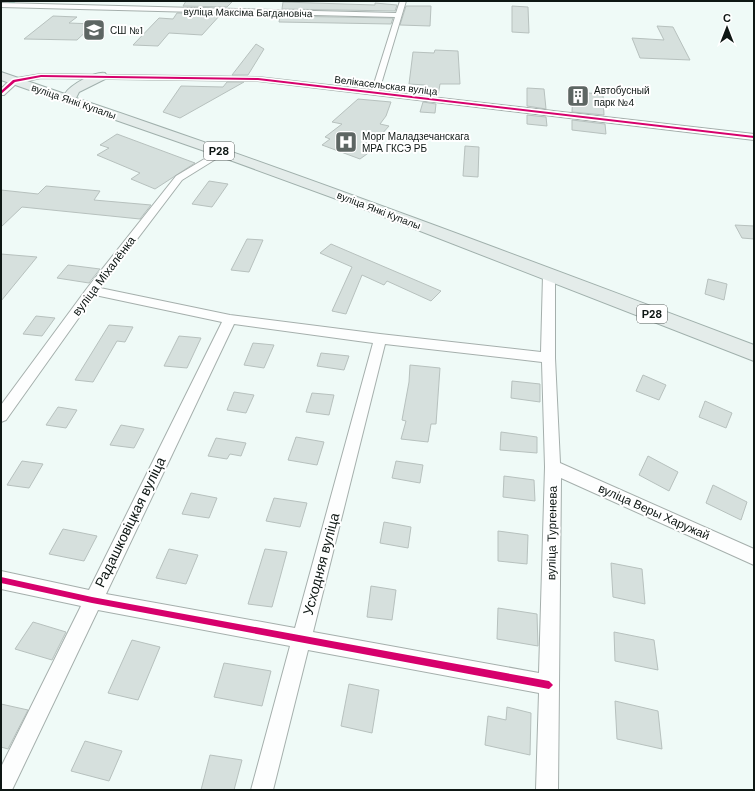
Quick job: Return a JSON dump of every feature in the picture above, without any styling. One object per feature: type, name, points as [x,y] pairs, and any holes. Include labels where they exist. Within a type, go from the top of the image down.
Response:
[{"type":"main road","name":"вуліца Янкі Купалы","points":[[1,76],[221,152],[367,205],[549,276],[754,353]]},
{"type":"main road","points":[[69,100],[74,90],[101,76]]},
{"type":"street","points":[[375,92],[403,1]]},
{"type":"street","name":"вуліца Максіма Багдановіча","points":[[1,5],[399,15]]},
{"type":"street","name":"Велікасельская вуліца","points":[[14,81],[40,76],[258,79],[754,137]]},
{"type":"street","points":[[1,93],[14,81]]},
{"type":"street","name":"вуліца Міхалёнка","points":[[1,416],[92,290],[179,178],[221,152]]},
{"type":"street","name":"вуліца Тургенева","points":[[547,790],[553,467],[548,358],[549,276]]},
{"type":"street","points":[[92,290],[230,319],[380,339],[548,358]]},
{"type":"street","name":"Радашковіцкая вуліца","points":[[1,790],[92,600],[230,319]]},
{"type":"street","name":"Усходняя вуліца","points":[[262,790],[380,339]]},
{"type":"street","name":"вуліца Веры Харужай","points":[[553,467],[754,557]]},
{"type":"street","points":[[1,580],[92,600],[549,685]]},
{"type":"building","points":[[186,1],[232,2],[227,7],[183,6]]},
{"type":"building","points":[[283,2],[375,5],[375,3],[397,5],[395,11],[282,9]]},
{"type":"building","points":[[406,6],[431,6],[430,26],[400,25]]},
{"type":"building","points":[[512,6],[528,7],[529,33],[512,32]]},
{"type":"building","points":[[177,13],[221,14],[202,35],[169,33],[158,46],[133,45],[159,18],[173,19]]},
{"type":"building","points":[[53,16],[77,17],[69,23],[94,24],[77,40],[24,39]]},
{"type":"building","points":[[280,16],[393,18],[391,24],[279,22]]},
{"type":"building","points":[[657,26],[673,27],[690,60],[640,58],[632,38],[664,40]]},
{"type":"building","points":[[256,44],[264,49],[248,75],[232,75]]},
{"type":"building","points":[[435,50],[458,51],[460,84],[440,84],[438,96],[424,95],[426,85],[409,84],[413,52],[434,53]]},
{"type":"building","points":[[227,82],[244,82],[180,118],[163,112],[181,86],[223,87]]},
{"type":"building","points":[[527,88],[544,89],[546,109],[527,106]]},
{"type":"building","points":[[573,92],[603,94],[604,115],[572,112]]},
{"type":"building","points":[[358,99],[391,102],[386,116],[380,124],[389,126],[373,144],[378,146],[360,159],[322,145],[330,139],[325,137],[342,124],[332,122]]},
{"type":"building","points":[[423,102],[436,104],[435,113],[420,112]]},
{"type":"building","points":[[527,115],[546,117],[547,126],[527,124]]},
{"type":"building","points":[[572,120],[605,124],[606,134],[572,130]]},
{"type":"building","points":[[117,134],[195,163],[155,189],[131,179],[140,173],[97,155],[109,148],[100,145]]},
{"type":"building","points":[[465,146],[479,147],[478,177],[463,176]]},
{"type":"building","points":[[209,181],[228,184],[212,207],[192,204]]},
{"type":"building","points":[[46,186],[100,191],[94,200],[151,205],[140,219],[22,207],[1,227],[1,190],[38,194]]},
{"type":"building","points":[[735,225],[754,226],[754,239],[742,238]]},
{"type":"building","points":[[247,239],[263,240],[249,272],[231,270]]},
{"type":"building","points":[[331,244],[441,291],[431,301],[387,281],[384,285],[362,275],[346,314],[332,311],[352,267],[320,253]]},
{"type":"building","points":[[1,254],[37,257],[1,301]]},
{"type":"building","points":[[68,265],[100,269],[89,283],[57,278]]},
{"type":"building","points":[[708,279],[727,284],[724,300],[705,294]]},
{"type":"building","points":[[36,316],[55,318],[42,336],[23,334]]},
{"type":"building","points":[[109,325],[133,327],[125,342],[117,341],[93,382],[75,380]]},
{"type":"building","points":[[179,336],[201,338],[187,368],[164,366]]},
{"type":"building","points":[[253,343],[274,345],[264,368],[244,365]]},
{"type":"building","points":[[321,353],[349,356],[344,370],[317,366]]},
{"type":"building","points":[[410,365],[440,368],[436,424],[431,424],[428,442],[401,439],[406,421],[402,420],[409,382]]},
{"type":"building","points":[[643,375],[666,385],[659,400],[636,391]]},
{"type":"building","points":[[512,381],[540,384],[540,402],[511,398]]},
{"type":"building","points":[[234,392],[254,395],[246,413],[227,410]]},
{"type":"building","points":[[312,393],[334,395],[329,415],[306,412]]},
{"type":"building","points":[[705,401],[732,413],[726,428],[699,417]]},
{"type":"building","points":[[58,407],[77,410],[66,428],[46,425]]},
{"type":"building","points":[[121,425],[144,429],[134,448],[110,445]]},
{"type":"building","points":[[501,432],[537,437],[537,453],[500,450]]},
{"type":"building","points":[[296,437],[324,442],[317,465],[288,460]]},
{"type":"building","points":[[216,438],[246,443],[241,456],[230,454],[227,459],[208,456]]},
{"type":"building","points":[[648,456],[678,472],[669,491],[639,475]]},
{"type":"building","points":[[22,461],[43,464],[29,488],[7,485]]},
{"type":"building","points":[[396,461],[423,465],[420,483],[392,478]]},
{"type":"building","points":[[504,476],[534,480],[535,501],[503,497]]},
{"type":"building","points":[[713,485],[747,502],[741,520],[706,503]]},
{"type":"building","points":[[191,493],[217,498],[209,518],[182,514]]},
{"type":"building","points":[[274,498],[307,503],[300,527],[266,521]]},
{"type":"building","points":[[384,522],[411,527],[408,548],[380,543]]},
{"type":"building","points":[[63,529],[97,536],[84,561],[49,554]]},
{"type":"building","points":[[498,531],[528,535],[527,564],[498,561]]},
{"type":"building","points":[[169,549],[198,555],[186,584],[156,578]]},
{"type":"building","points":[[265,549],[287,552],[272,607],[248,604]]},
{"type":"building","points":[[611,563],[642,569],[645,604],[613,597]]},
{"type":"building","points":[[371,586],[396,590],[392,620],[367,617]]},
{"type":"building","points":[[498,608],[537,614],[538,646],[497,639]]},
{"type":"building","points":[[33,622],[66,632],[52,660],[15,649]]},
{"type":"building","points":[[614,632],[654,640],[658,670],[615,661]]},
{"type":"building","points":[[132,640],[160,647],[138,700],[108,693]]},
{"type":"building","points":[[224,663],[271,671],[262,706],[214,697]]},
{"type":"building","points":[[349,684],[379,690],[372,733],[341,726]]},
{"type":"building","points":[[615,701],[658,711],[662,749],[617,739]]},
{"type":"building","points":[[1,704],[28,710],[8,749],[1,747]]},
{"type":"building","points":[[507,707],[531,713],[530,755],[485,745],[488,716],[506,720]]},
{"type":"building","points":[[85,741],[122,751],[109,781],[71,771]]},
{"type":"building","points":[[210,755],[242,760],[234,790],[201,790]]},
{"type":"cycle path","points":[[1,93],[14,81],[41,76],[258,79],[754,137]]},
{"type":"cycle path","points":[[1,580],[92,600],[549,685]]},
{"type":"place","name":"СШ №1","points":[[94,30]]},
{"type":"place","name":"Автобусный парк №4","points":[[578,96]]},
{"type":"place","name":"Морг Маладзечанскага МРА ГКСЭ РБ","points":[[346,142]]}]
